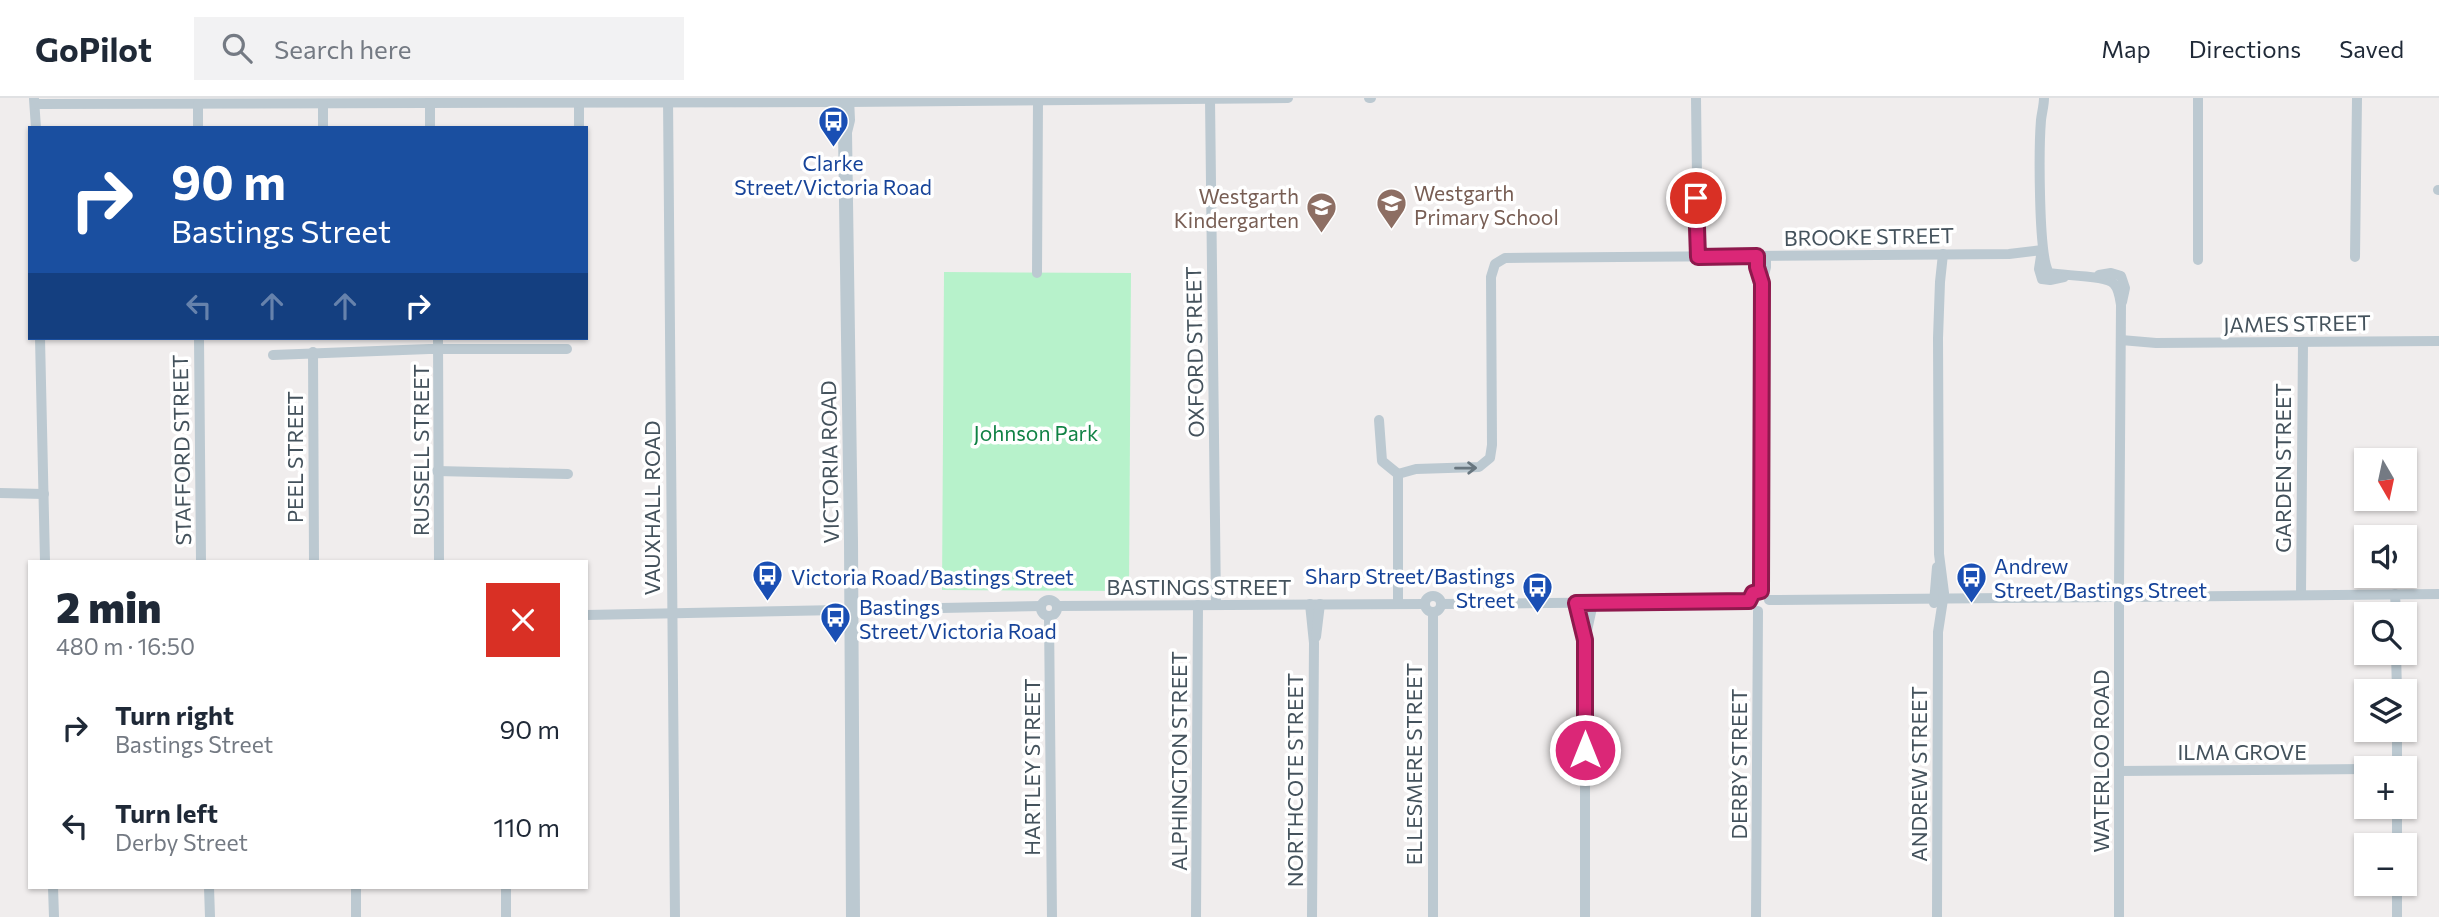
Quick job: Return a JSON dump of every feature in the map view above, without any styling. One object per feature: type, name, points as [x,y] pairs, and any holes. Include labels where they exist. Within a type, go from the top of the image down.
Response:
[{"type":"street","points":[[36,126],[35,101],[198,106],[1288,98]]},
{"type":"street","points":[[1696,98],[1698,257]]},
{"type":"street","points":[[2037,98],[2041,120]]},
{"type":"street","points":[[2042,255],[2041,120],[2044,98]]},
{"type":"street","points":[[2198,98],[2198,260]]},
{"type":"street","points":[[2355,257],[2357,98]]},
{"type":"street","name":"OXFORD STREET","points":[[1210,99],[1216,605]]},
{"type":"street","name":"VICTORIA ROAD","points":[[844,100],[841,121],[845,132],[853,917]]},
{"type":"street","points":[[1037,273],[1038,100]]},
{"type":"street","name":"VAUXHALL ROAD","points":[[668,101],[675,917]]},
{"type":"street","points":[[430,103],[430,126]]},
{"type":"street","points":[[579,103],[579,126]]},
{"type":"street","points":[[323,104],[323,126]]},
{"type":"street","points":[[198,106],[198,126]]},
{"type":"street","name":"ANDREW STREET","points":[[1937,917],[1939,254]]},
{"type":"street","name":"BROOKE STREET","points":[[1398,474],[1416,469],[1479,467],[1490,458],[1492,269],[1499,260],[2042,255]]},
{"type":"street","name":"WATERLOO ROAD","points":[[2042,255],[2044,274],[2092,277],[2113,283],[2121,305],[2119,917]]},
{"type":"street","points":[[1761,256],[1766,267],[1762,283],[1761,591]]},
{"type":"street","points":[[40,340],[45,560]]},
{"type":"street","name":"STAFFORD STREET","points":[[199,340],[201,560]]},
{"type":"street","name":"JAMES STREET","points":[[2121,344],[2439,341]]},
{"type":"street","name":"GARDEN STREET","points":[[2301,594],[2302,342]]},
{"type":"street","points":[[273,355],[439,343],[567,349]]},
{"type":"street","name":"RUSSELL STREET","points":[[439,343],[439,560]]},
{"type":"street","name":"PEEL STREET","points":[[313,352],[314,560]]},
{"type":"street","points":[[1379,420],[1382,461],[1398,474],[1398,604]]},
{"type":"street","points":[[438,471],[568,474]]},
{"type":"street","points":[[0,493],[44,494]]},
{"type":"street","points":[[1761,591],[1767,594],[1769,600],[1766,608],[1758,611],[1749,601],[1753,593],[1761,591]]},
{"type":"street","points":[[2395,594],[2395,602]]},
{"type":"street","points":[[1769,600],[2439,594]]},
{"type":"street","points":[[588,614],[1041,606],[1049,600],[1057,606],[1055,614],[1049,616],[1042,612],[1041,606]]},
{"type":"street","name":"BASTINGS STREET","points":[[1057,606],[1398,604],[1433,607],[1749,601]]},
{"type":"street","points":[[1576,603],[1585,640]]},
{"type":"street","points":[[1585,917],[1585,640],[1593,603]]},
{"type":"street","name":"NORTHCOTE STREET","points":[[1312,917],[1315,604]]},
{"type":"street","name":"ALPHINGTON STREET","points":[[1196,917],[1198,605]]},
{"type":"street","name":"ELLESMERE STREET","points":[[1433,607],[1433,917]]},
{"type":"street","name":"DERBY STREET","points":[[1756,917],[1758,611]]},
{"type":"street","name":"HARTLEY STREET","points":[[1049,616],[1052,917]]},
{"type":"street","name":"ILMA GROVE","points":[[2119,771],[2354,769]]},
{"type":"street","points":[[53,889],[54,917]]},
{"type":"street","points":[[209,889],[210,917]]},
{"type":"street","points":[[356,889],[356,917]]},
{"type":"street","points":[[506,889],[506,917]]},
{"type":"street","points":[[2397,896],[2397,917]]},
{"type":"green space","name":"Johnson Park","points":[[944,272],[1131,273],[1129,591],[942,590]]},
{"type":"place","name":"Clarke Street/Victoria Road","points":[[833,149]]},
{"type":"place","name":"Westgarth Primary School","points":[[1391,231]]},
{"type":"place","name":"Westgarth Kindergarten","points":[[1322,234]]},
{"type":"place","name":"Victoria Road/Bastings Street","points":[[768,603]]},
{"type":"place","name":"Andrew Street/Bastings Street","points":[[1971,604]]},
{"type":"place","name":"Sharp Street/Bastings Street","points":[[1538,614]]},
{"type":"place","name":"Bastings Street/Victoria Road","points":[[836,645]]},
{"type":"route","points":[[1585,750],[1585,640],[1576,603],[1749,601],[1753,593],[1761,591],[1762,283],[1757,256],[1698,257],[1696,198]]}]
